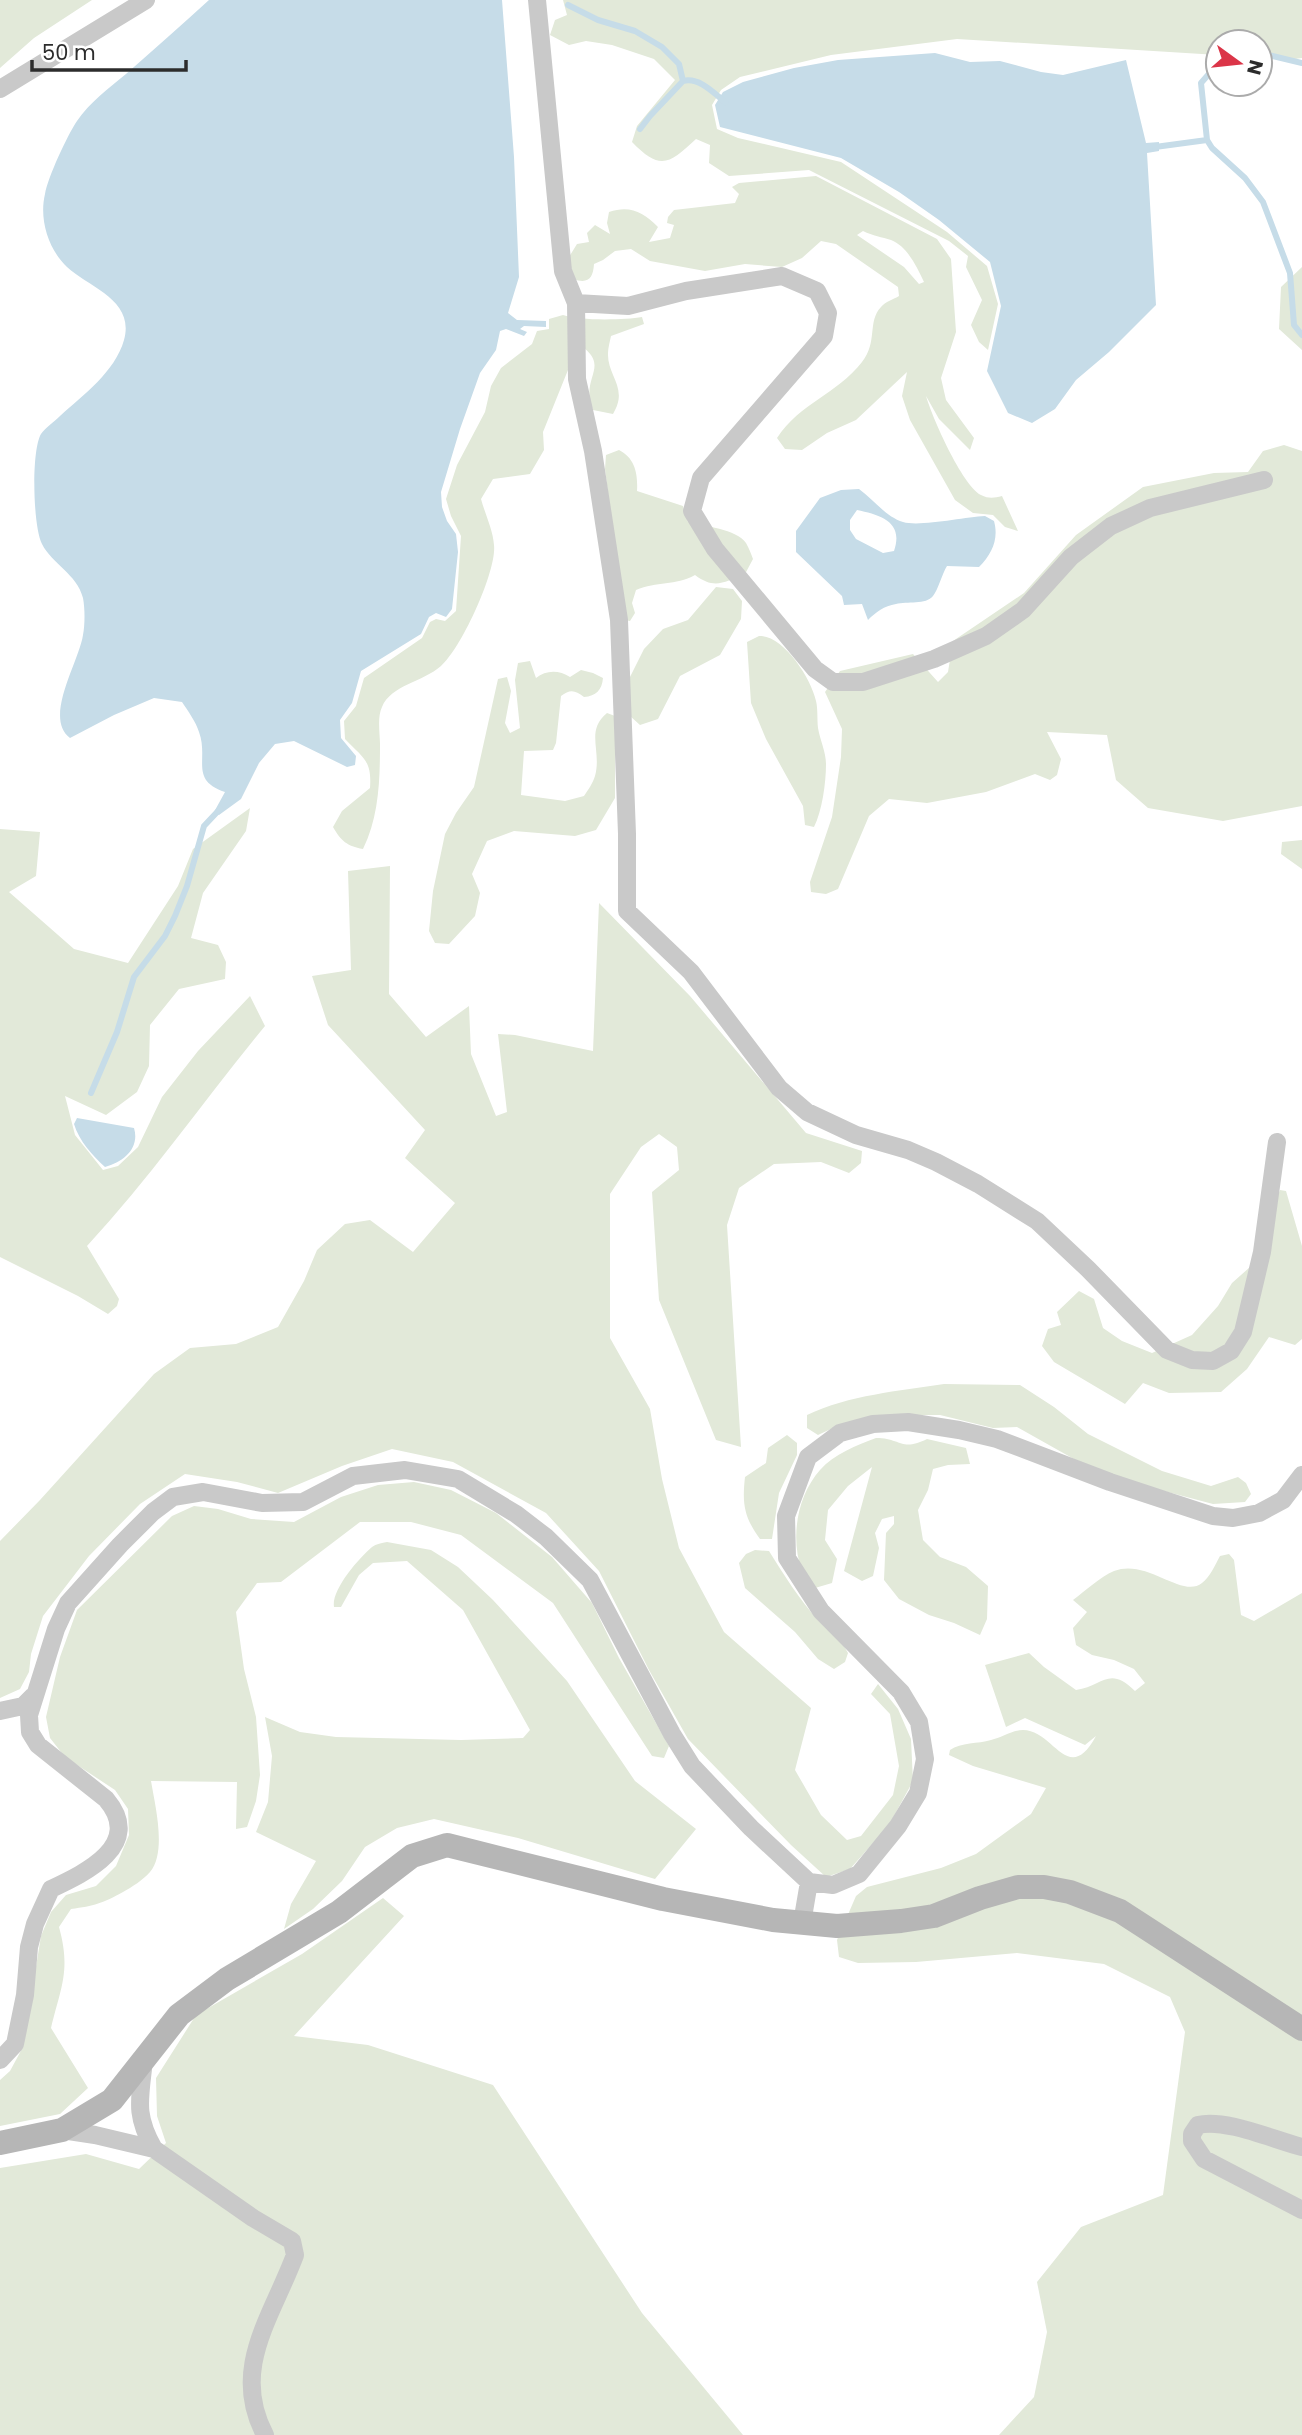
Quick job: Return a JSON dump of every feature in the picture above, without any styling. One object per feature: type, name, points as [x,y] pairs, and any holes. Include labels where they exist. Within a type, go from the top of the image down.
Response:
[{"type":"street","points":[[0,89],[146,0]]},
{"type":"street","points":[[537,0],[563,271],[576,303],[577,379],[593,451],[619,620],[627,834],[627,911],[691,972],[779,1088],[807,1112],[856,1135],[908,1150],[936,1162],[978,1184],[1037,1221],[1167,1350],[1192,1360],[1213,1361],[1231,1351],[1243,1332],[1262,1252],[1277,1142]]},
{"type":"street","points":[[576,303],[628,306],[686,291],[782,276],[817,291],[828,313],[824,336],[701,478],[692,511],[715,549],[815,669],[833,682],[863,682],[934,659],[986,636],[1023,610],[1071,557],[1111,526],[1150,508],[1264,480]]},
{"type":"street","points":[[0,2060],[15,2044],[25,1995],[29,1947],[35,1924],[51,1889],[88,1872],[101,1862],[111,1850],[118,1828],[113,1808],[106,1799],[38,1745],[30,1732],[29,1715],[33,1696],[68,1603],[120,1545],[153,1512],[173,1497],[203,1492],[262,1503],[303,1502],[353,1476],[405,1470],[458,1479],[516,1514],[546,1537],[590,1580],[672,1734],[692,1766],[751,1828],[809,1882],[833,1885],[859,1874],[898,1826],[918,1793],[925,1759],[919,1723],[901,1692],[821,1611],[787,1558],[786,1516],[808,1457],[841,1433],[873,1424],[908,1422],[997,1439],[1110,1482],[1194,1510],[1233,1518],[1259,1513],[1283,1500],[1302,1475]]},
{"type":"street","points":[[0,1712],[23,1706],[33,1696]]},
{"type":"street","points":[[0,2143],[62,2130],[112,2100],[179,2015],[227,1979],[339,1912],[412,1856],[447,1845],[663,1899],[738,1914],[837,1926],[869,1925],[933,1916],[1018,1887],[1044,1887],[1070,1892],[1120,1911],[1302,2029]]},
{"type":"street","points":[[802,1923],[809,1882]]},
{"type":"street","points":[[144,2060],[139,2106],[143,2130],[154,2150]]},
{"type":"street","points":[[1302,2147],[1207,2123],[1198,2125],[1192,2134],[1192,2141],[1204,2158],[1302,2210]]},
{"type":"street","points":[[62,2130],[95,2135],[154,2150],[253,2218],[292,2241],[295,2255],[258,2340],[250,2375],[253,2401],[265,2435]]},
{"type":"green space","points":[[0,0],[92,0],[34,38],[0,68]]},
{"type":"green space","points":[[563,0],[1302,0],[1302,58],[1274,59],[1274,28],[1204,28],[1204,54],[957,39],[831,55],[740,77],[721,90],[712,105],[717,129],[738,138],[841,162],[947,232],[987,266],[998,304],[988,350],[979,342],[971,325],[982,300],[966,267],[968,256],[949,241],[809,170],[729,176],[709,163],[710,145],[696,139],[679,154],[665,161],[651,158],[632,142],[637,126],[675,80],[654,59],[612,45],[586,41],[569,45],[550,35],[555,20],[567,15]]},
{"type":"green space","points":[[816,176],[937,239],[951,259],[956,332],[941,378],[946,400],[974,438],[970,450],[939,419],[926,396],[941,434],[965,478],[981,495],[992,498],[1002,496],[1018,531],[1005,527],[993,515],[973,513],[955,500],[910,420],[902,396],[907,372],[856,420],[827,433],[802,450],[785,449],[777,438],[796,416],[852,373],[862,362],[870,347],[877,313],[881,307],[899,296],[898,287],[836,244],[821,241],[802,258],[782,267],[745,264],[705,271],[650,261],[631,249],[615,251],[594,264],[589,279],[573,279],[569,257],[577,244],[589,242],[587,233],[595,225],[610,234],[607,223],[609,212],[623,209],[636,211],[647,217],[658,227],[649,242],[670,238],[674,225],[667,223],[674,210],[735,203],[739,194],[732,187],[739,183]],"holes":[[[863,231],[891,240],[902,247],[924,282],[919,284],[904,267],[857,235]]]},
{"type":"green space","points":[[1302,267],[1302,350],[1279,329],[1281,287]]},
{"type":"green space","points":[[563,315],[602,319],[642,317],[644,324],[611,336],[608,351],[618,389],[617,405],[613,414],[593,410],[590,398],[594,371],[592,357],[572,340],[570,365],[543,432],[544,450],[530,474],[493,479],[481,499],[492,534],[493,557],[484,590],[467,627],[441,666],[392,694],[380,711],[380,771],[375,811],[363,849],[353,846],[342,839],[333,827],[342,811],[370,788],[370,779],[365,760],[345,739],[344,721],[356,706],[364,678],[422,638],[430,622],[436,619],[445,621],[456,611],[461,536],[446,499],[457,465],[485,412],[491,386],[501,368],[532,344],[537,331],[549,329],[549,319]]},
{"type":"green space","points":[[1284,445],[1302,451],[1302,806],[1223,821],[1148,808],[1116,780],[1107,735],[1047,732],[1061,759],[1057,775],[1050,780],[1035,774],[986,792],[927,803],[889,799],[869,816],[838,889],[826,894],[811,892],[810,882],[832,817],[841,757],[842,729],[825,692],[840,671],[913,654],[938,682],[948,672],[953,641],[1024,593],[1076,535],[1143,487],[1214,473],[1248,472],[1263,451]]},
{"type":"green space","points":[[619,450],[629,457],[634,467],[637,491],[683,506],[688,522],[728,531],[742,538],[753,559],[745,574],[720,583],[708,582],[695,575],[680,581],[636,590],[632,603],[635,613],[630,621],[624,620],[605,469],[606,455]]},
{"type":"green space","points":[[716,587],[733,589],[742,601],[741,619],[720,655],[680,676],[658,719],[640,725],[630,716],[630,677],[644,649],[663,629],[688,620]]},
{"type":"green space","points":[[759,636],[777,642],[795,660],[816,701],[818,728],[826,764],[823,797],[814,827],[805,825],[803,806],[766,739],[751,703],[747,642]]},
{"type":"green space","points":[[530,661],[536,678],[553,672],[570,677],[581,670],[603,678],[600,689],[592,695],[584,697],[572,691],[561,696],[553,750],[524,751],[521,795],[565,801],[584,796],[592,784],[597,767],[595,734],[600,720],[607,713],[615,716],[615,798],[596,830],[575,836],[514,831],[487,841],[472,874],[480,893],[475,916],[449,944],[435,943],[429,931],[433,891],[445,834],[474,787],[498,679],[507,677],[511,691],[505,723],[510,733],[520,728],[515,680],[518,663]]},
{"type":"green space","points":[[250,808],[246,831],[203,893],[191,938],[218,945],[226,962],[225,979],[179,989],[150,1025],[149,1066],[137,1092],[106,1115],[65,1096],[75,1135],[103,1170],[118,1166],[138,1147],[162,1097],[198,1051],[250,996],[265,1026],[156,1165],[87,1246],[119,1299],[117,1306],[108,1314],[0,1257],[0,829],[40,832],[36,876],[9,892],[74,949],[128,963],[178,886],[193,849]]},
{"type":"green space","points":[[1302,840],[1302,869],[1281,854],[1282,842]]},
{"type":"green space","points":[[390,866],[389,994],[426,1037],[469,1006],[471,1054],[496,1116],[507,1112],[498,1034],[593,1051],[599,903],[690,996],[806,1133],[862,1151],[861,1163],[849,1173],[821,1162],[774,1164],[739,1188],[727,1225],[741,1447],[716,1440],[659,1300],[652,1192],[679,1170],[677,1147],[659,1134],[641,1147],[610,1194],[610,1338],[650,1409],[662,1479],[679,1548],[724,1632],[811,1708],[795,1770],[821,1815],[847,1840],[861,1836],[893,1795],[899,1766],[890,1714],[871,1694],[878,1684],[898,1709],[911,1739],[913,1781],[889,1825],[850,1869],[826,1877],[791,1845],[688,1739],[649,1670],[599,1571],[546,1513],[453,1462],[392,1449],[342,1466],[278,1493],[237,1482],[185,1474],[140,1504],[89,1556],[43,1616],[31,1654],[29,1672],[20,1689],[0,1698],[0,1541],[154,1374],[190,1348],[236,1344],[278,1327],[304,1281],[317,1250],[345,1224],[370,1220],[413,1252],[455,1203],[405,1158],[425,1130],[328,1025],[312,976],[351,970],[348,871]]},
{"type":"green space","points":[[1280,1190],[1286,1191],[1302,1246],[1302,1339],[1295,1345],[1269,1337],[1247,1369],[1221,1392],[1169,1393],[1143,1383],[1125,1404],[1054,1362],[1042,1346],[1048,1329],[1061,1325],[1057,1312],[1079,1291],[1094,1299],[1103,1328],[1122,1341],[1152,1353],[1192,1335],[1218,1306],[1232,1283],[1250,1267]]},
{"type":"green space","points":[[944,1384],[1020,1385],[1088,1434],[1162,1471],[1211,1486],[1238,1477],[1246,1483],[1251,1494],[1245,1502],[1213,1504],[1126,1481],[1081,1463],[1017,1427],[993,1428],[940,1415],[885,1415],[835,1427],[818,1435],[807,1428],[807,1415],[823,1408],[874,1395]]},
{"type":"green space","points":[[787,1435],[797,1443],[797,1455],[779,1493],[772,1539],[760,1539],[745,1510],[745,1477],[766,1463],[768,1448]]},
{"type":"green space","points":[[876,1438],[906,1444],[927,1439],[966,1448],[970,1464],[933,1469],[928,1490],[918,1510],[923,1540],[940,1557],[966,1567],[988,1586],[987,1619],[980,1635],[929,1615],[899,1599],[884,1580],[886,1533],[894,1524],[894,1516],[882,1519],[875,1533],[879,1548],[873,1576],[862,1581],[844,1571],[872,1467],[848,1486],[828,1510],[825,1540],[837,1559],[832,1583],[815,1588],[803,1574],[798,1558],[796,1531],[801,1505],[812,1480],[832,1459]]},
{"type":"green space","points":[[414,1482],[451,1490],[496,1513],[552,1557],[592,1603],[619,1658],[669,1746],[664,1758],[652,1756],[553,1603],[461,1535],[411,1522],[360,1522],[281,1582],[257,1583],[236,1612],[244,1669],[256,1717],[260,1775],[256,1801],[247,1827],[236,1829],[237,1782],[151,1781],[159,1841],[158,1853],[150,1872],[134,1886],[110,1899],[71,1909],[59,1927],[63,1942],[64,1967],[51,2028],[88,2088],[60,2114],[0,2126],[0,2080],[10,2071],[23,2047],[41,1936],[51,1912],[66,1895],[96,1886],[116,1866],[129,1835],[128,1809],[115,1790],[65,1757],[50,1738],[46,1717],[60,1657],[77,1610],[172,1516],[194,1506],[218,1509],[251,1519],[294,1522],[341,1497],[378,1485]]},
{"type":"green space","points":[[387,1542],[431,1550],[458,1567],[493,1600],[567,1681],[635,1781],[696,1829],[655,1879],[518,1838],[434,1819],[397,1828],[365,1847],[342,1881],[313,1909],[284,1929],[291,1904],[316,1861],[256,1832],[268,1802],[272,1756],[265,1717],[300,1732],[336,1737],[461,1740],[523,1738],[530,1730],[463,1610],[407,1561],[373,1563],[359,1575],[341,1607],[334,1607],[341,1583],[353,1566],[372,1547]]},
{"type":"green space","points":[[755,1550],[769,1551],[804,1604],[845,1648],[848,1653],[845,1662],[834,1669],[818,1659],[795,1632],[745,1588],[739,1563],[746,1554]]},
{"type":"green space","points":[[1229,1554],[1234,1560],[1241,1615],[1254,1621],[1302,1593],[1302,2435],[999,2435],[1034,2397],[1047,2332],[1037,2282],[1081,2227],[1163,2195],[1185,2032],[1170,1997],[1104,1964],[1017,1953],[916,1962],[858,1963],[839,1957],[837,1940],[856,1896],[867,1887],[941,1868],[976,1854],[1031,1814],[1046,1788],[973,1766],[949,1755],[950,1750],[1023,1730],[1034,1732],[1069,1757],[1077,1757],[1096,1736],[1085,1745],[1025,1718],[1006,1727],[985,1665],[1029,1653],[1076,1690],[1112,1678],[1119,1679],[1135,1691],[1145,1683],[1134,1669],[1114,1660],[1092,1655],[1076,1645],[1073,1628],[1087,1612],[1073,1600],[1098,1580],[1126,1568],[1194,1587],[1207,1578],[1220,1556]]},
{"type":"green space","points":[[383,1898],[404,1916],[294,2036],[368,2045],[493,2085],[642,2313],[743,2435],[0,2435],[0,2168],[86,2154],[139,2169],[166,2143],[157,2116],[156,2078],[196,2015],[302,1954]]},
{"type":"water","points":[[209,0],[502,0],[514,157],[519,277],[508,313],[517,320],[546,321],[546,327],[524,326],[520,329],[527,332],[524,336],[506,329],[500,331],[496,350],[480,373],[441,492],[442,507],[456,534],[458,552],[452,609],[446,617],[436,613],[429,617],[421,634],[361,671],[352,703],[340,720],[341,738],[356,756],[355,765],[347,767],[294,741],[275,744],[259,763],[241,799],[219,815],[214,812],[225,792],[214,787],[204,775],[199,732],[182,702],[154,698],[70,738],[63,729],[61,704],[83,635],[84,602],[75,582],[42,544],[34,489],[36,456],[41,434],[106,373],[120,352],[126,326],[117,305],[67,267],[50,243],[44,223],[43,204],[50,178],[68,136],[87,108]]},
{"type":"water","points":[[935,53],[970,62],[1000,61],[1063,75],[1126,60],[1146,143],[1159,142],[1159,151],[1147,153],[1156,305],[1109,352],[1076,380],[1055,409],[1032,423],[1008,413],[987,371],[1001,306],[990,262],[939,220],[899,192],[841,158],[720,127],[715,105],[723,92],[743,82],[794,68],[838,60]]},
{"type":"water","points":[[859,489],[885,512],[903,522],[931,523],[985,516],[994,521],[996,534],[993,546],[979,567],[947,566],[930,599],[888,606],[868,620],[862,604],[844,605],[842,596],[796,552],[796,531],[820,498],[841,490]],"holes":[[[857,510],[888,521],[893,527],[896,533],[894,551],[883,553],[856,539],[850,530],[850,520]]]},
{"type":"water","points":[[77,1118],[134,1128],[135,1142],[124,1158],[105,1167],[79,1136],[74,1124]]},
{"type":"waterway","points":[[568,5],[598,20],[635,31],[662,47],[679,64],[683,81],[700,83],[725,102]]},
{"type":"waterway","points":[[1274,56],[1302,63]]},
{"type":"waterway","points":[[1204,80],[1201,83],[1207,140],[1212,148],[1245,178],[1263,202],[1290,273],[1294,325],[1302,335]]},
{"type":"waterway","points":[[640,129],[683,81]]},
{"type":"waterway","points":[[1155,147],[1207,140]]},
{"type":"waterway","points":[[91,1093],[117,1032],[134,977],[165,936],[187,886],[204,826],[220,809]]}]
